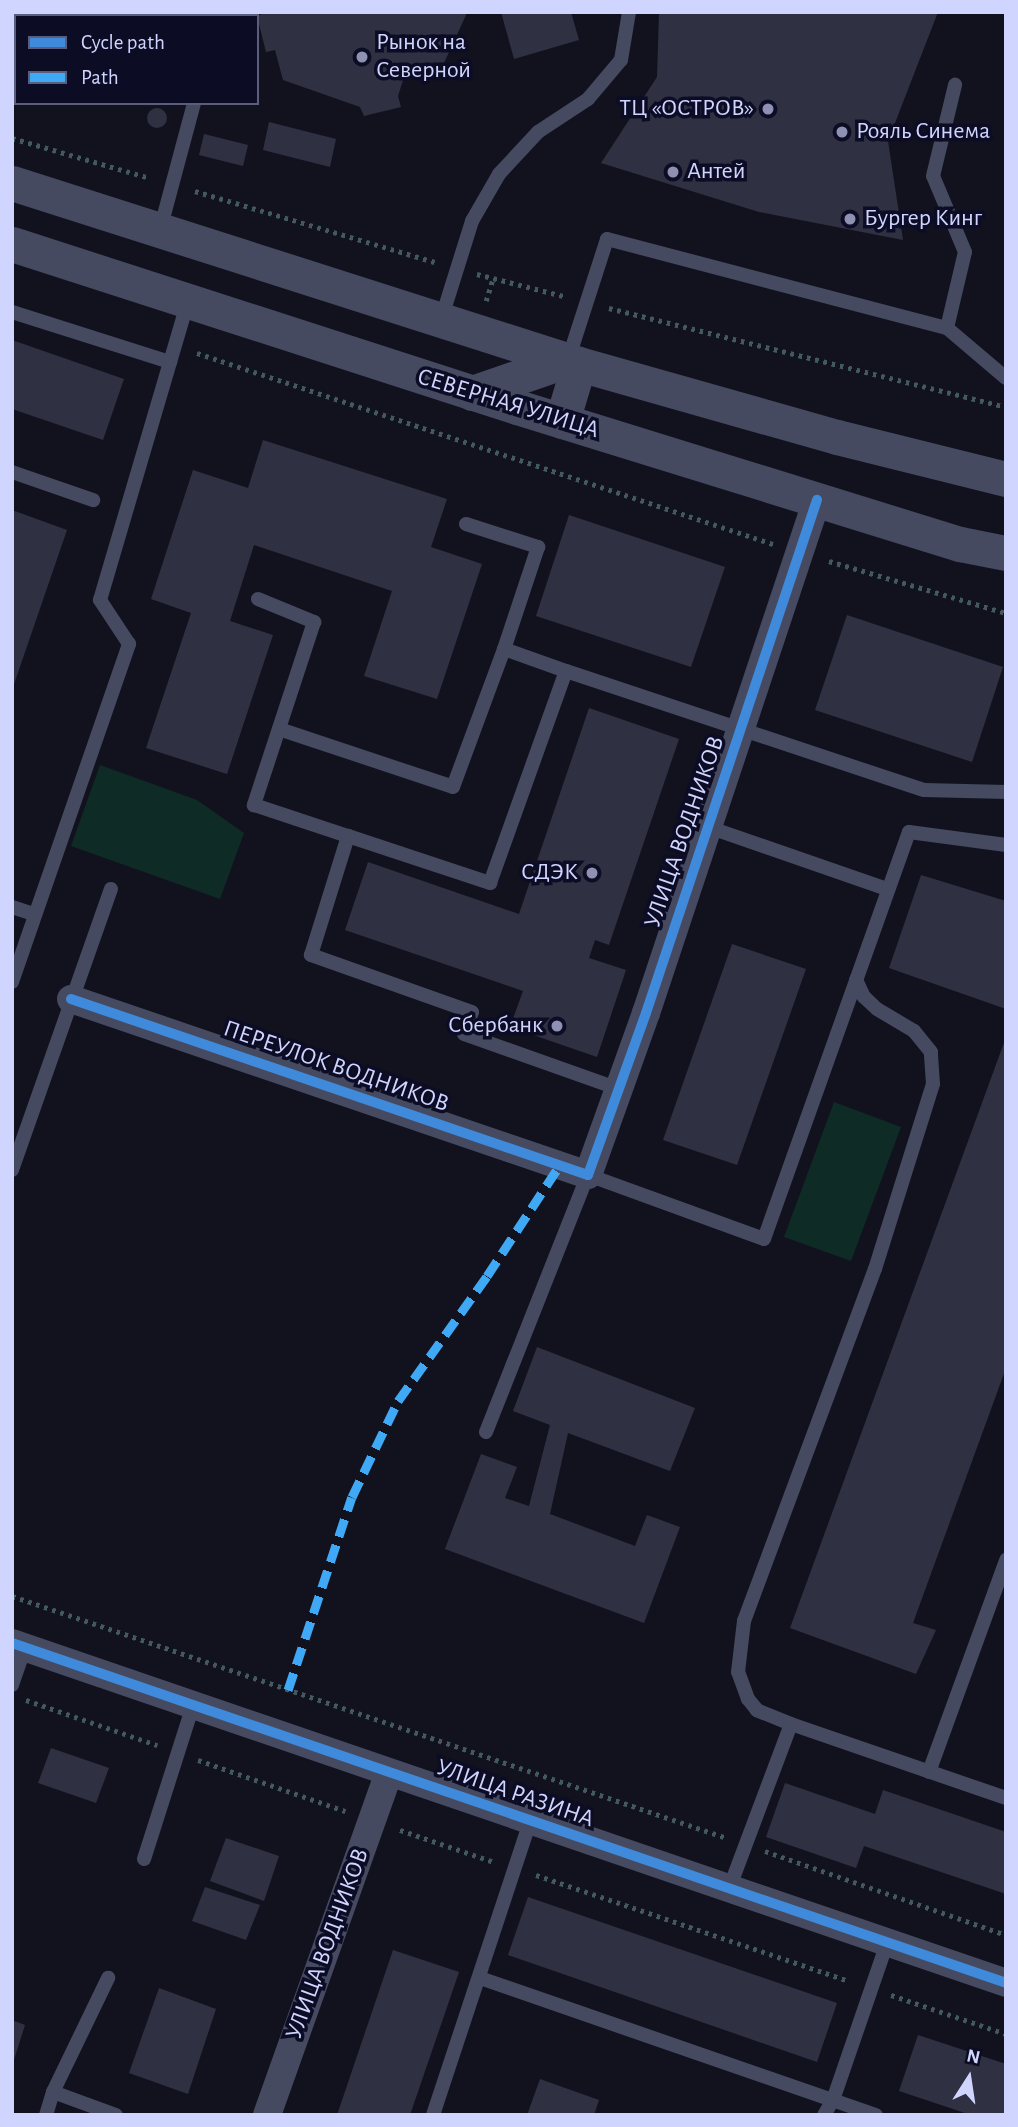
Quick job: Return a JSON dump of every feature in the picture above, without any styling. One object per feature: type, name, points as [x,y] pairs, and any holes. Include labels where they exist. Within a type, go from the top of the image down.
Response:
[{"type":"street","points":[[12,183],[573,362],[837,437],[1006,479]]},
{"type":"street","name":"СЕВЕРНАЯ УЛИЦА","points":[[12,244],[562,421],[960,544],[1006,553]]},
{"type":"street","points":[[472,393],[490,335]]},
{"type":"street","points":[[472,393],[573,362]]},
{"type":"street","points":[[562,421],[573,362]]},
{"type":"street","name":"УЛИЦА ВОДНИКОВ","points":[[587,1175],[741,731],[817,500]]},
{"type":"street","name":"ПЕРЕУЛОК ВОДНИКОВ","points":[[71,999],[587,1175]]},
{"type":"street","name":"УЛИЦА РАЗИНА","points":[[19,1645],[1006,1983]]},
{"type":"street","name":"УЛИЦА ВОДНИКОВ","points":[[267,2115],[389,1773]]},
{"type":"lane","points":[[441,320],[472,221],[499,174],[538,132],[588,99],[621,60],[629,12]]},
{"type":"lane","points":[[947,328],[965,252],[933,176],[955,85]]},
{"type":"lane","points":[[160,230],[193,105]]},
{"type":"lane","points":[[573,362],[586,302],[607,239],[947,328],[1006,378]]},
{"type":"lane","points":[[12,982],[128,644],[100,600],[188,301]]},
{"type":"lane","points":[[12,312],[170,362]]},
{"type":"lane","points":[[12,472],[93,500]]},
{"type":"lane","points":[[279,729],[453,788],[538,547],[466,524]]},
{"type":"lane","points":[[258,599],[314,622],[254,805],[490,883],[566,671]]},
{"type":"lane","points":[[504,649],[741,731],[924,790],[1006,792]]},
{"type":"lane","points":[[708,827],[887,889]]},
{"type":"lane","points":[[486,1432],[587,1175],[764,1239],[909,832],[1006,845]]},
{"type":"lane","points":[[348,836],[310,955],[472,1012],[464,1034],[619,1089]]},
{"type":"lane","points":[[12,1170],[111,889]]},
{"type":"lane","points":[[12,907],[34,914]]},
{"type":"lane","points":[[856,980],[864,997],[877,1009],[914,1031],[931,1052],[933,1084],[875,1269],[744,1620],[738,1672],[748,1699],[757,1710],[790,1724],[1006,1798]]},
{"type":"lane","points":[[929,1772],[1006,1560]]},
{"type":"lane","points":[[12,1685],[19,1645]]},
{"type":"lane","points":[[144,1860],[193,1705]]},
{"type":"lane","points":[[729,1889],[790,1724]]},
{"type":"lane","points":[[433,2115],[530,1822]]},
{"type":"lane","points":[[824,2115],[833,2100],[887,1943]]},
{"type":"lane","points":[[46,2115],[53,2092],[108,1978]]},
{"type":"lane","points":[[480,1978],[876,2115]]},
{"type":"lane","points":[[53,2092],[116,2115]]},
{"type":"path","points":[[12,138],[457,269],[1006,407]]},
{"type":"path","points":[[175,346],[799,553],[1006,613]]},
{"type":"path","points":[[12,1596],[1006,1935]]},
{"type":"green space","points":[[100,765],[197,800],[244,833],[220,899],[71,846]]},
{"type":"green space","points":[[834,1102],[901,1127],[851,1261],[784,1237]]},
{"type":"building","name":"Рынок на Северной","points":[[266,12],[466,12],[444,63],[404,77],[398,96],[401,107],[364,116],[360,107],[283,80],[275,50],[266,52],[259,15]]},
{"type":"building","points":[[501,12],[571,12],[579,40],[514,59]]},
{"type":"building","name":"ТЦ «ОСТРОВ»","points":[[659,12],[938,12],[888,141],[903,240],[759,212],[601,163],[657,77]]},
{"type":"building","points":[[157,108],[164,111],[167,118],[164,125],[157,128],[150,125],[147,118],[150,111]]},
{"type":"building","points":[[269,122],[336,139],[330,167],[263,150]]},
{"type":"building","points":[[204,134],[248,145],[243,166],[199,155]]},
{"type":"building","points":[[12,340],[124,379],[103,440],[12,409]]},
{"type":"building","points":[[263,440],[447,499],[431,547],[482,564],[437,699],[364,676],[392,591],[254,545],[230,621],[273,635],[227,774],[146,748],[191,613],[151,599],[193,470],[248,488]]},
{"type":"building","points":[[12,510],[67,530],[13,687],[12,687]]},
{"type":"building","points":[[569,515],[725,567],[691,667],[536,616]]},
{"type":"building","points":[[847,615],[1003,667],[972,762],[815,710]]},
{"type":"building","points":[[589,708],[679,739],[609,945],[595,940],[589,958],[626,970],[597,1057],[510,1027],[523,991],[345,930],[368,862],[519,914]]},
{"type":"building","points":[[921,875],[1006,901],[1006,1009],[889,968]]},
{"type":"building","points":[[732,944],[806,969],[737,1165],[663,1140]]},
{"type":"building","points":[[1005,1040],[1006,1368],[913,1623],[936,1630],[916,1674],[790,1628]]},
{"type":"building","points":[[537,1347],[695,1408],[670,1471],[568,1433],[550,1514],[635,1546],[647,1515],[680,1527],[644,1623],[445,1549],[481,1454],[517,1467],[505,1498],[529,1506],[550,1425],[513,1411]]},
{"type":"building","points":[[51,1748],[109,1768],[96,1803],[38,1783]]},
{"type":"building","points":[[785,1783],[875,1814],[883,1790],[1006,1832],[1006,1894],[864,1846],[856,1868],[766,1837]]},
{"type":"building","points":[[226,1838],[279,1856],[264,1901],[210,1881]]},
{"type":"building","points":[[205,1887],[260,1905],[246,1940],[192,1921]]},
{"type":"building","points":[[528,1897],[837,2003],[817,2062],[508,1955]]},
{"type":"building","points":[[393,1950],[459,1972],[410,2115],[337,2115]]},
{"type":"building","points":[[159,1988],[216,2009],[188,2094],[129,2073]]},
{"type":"building","points":[[12,2020],[25,2025],[13,2063],[12,2063]]},
{"type":"building","points":[[918,2035],[1006,2064],[1006,2115],[971,2115],[899,2091]]},
{"type":"building","points":[[540,2079],[599,2100],[594,2115],[527,2115]]},
{"type":"marked path","points":[[288,1690],[352,1497],[398,1401],[487,1276],[560,1165]]},
{"type":"cycle path","points":[[71,999],[588,1175],[646,1013],[817,500]]},
{"type":"cycle path","points":[[12,1643],[1006,1983]]},
{"type":"place","name":"Рынок на Северной","points":[[362,57]]},
{"type":"place","name":"ТЦ «ОСТРОВ»","points":[[768,109]]},
{"type":"place","name":"Рояль Синема","points":[[842,132]]},
{"type":"place","name":"Антей","points":[[673,172]]},
{"type":"place","name":"Бургер Кинг","points":[[850,219]]},
{"type":"place","name":"СДЭК","points":[[592,873]]},
{"type":"place","name":"Сбербанк","points":[[557,1026]]}]
